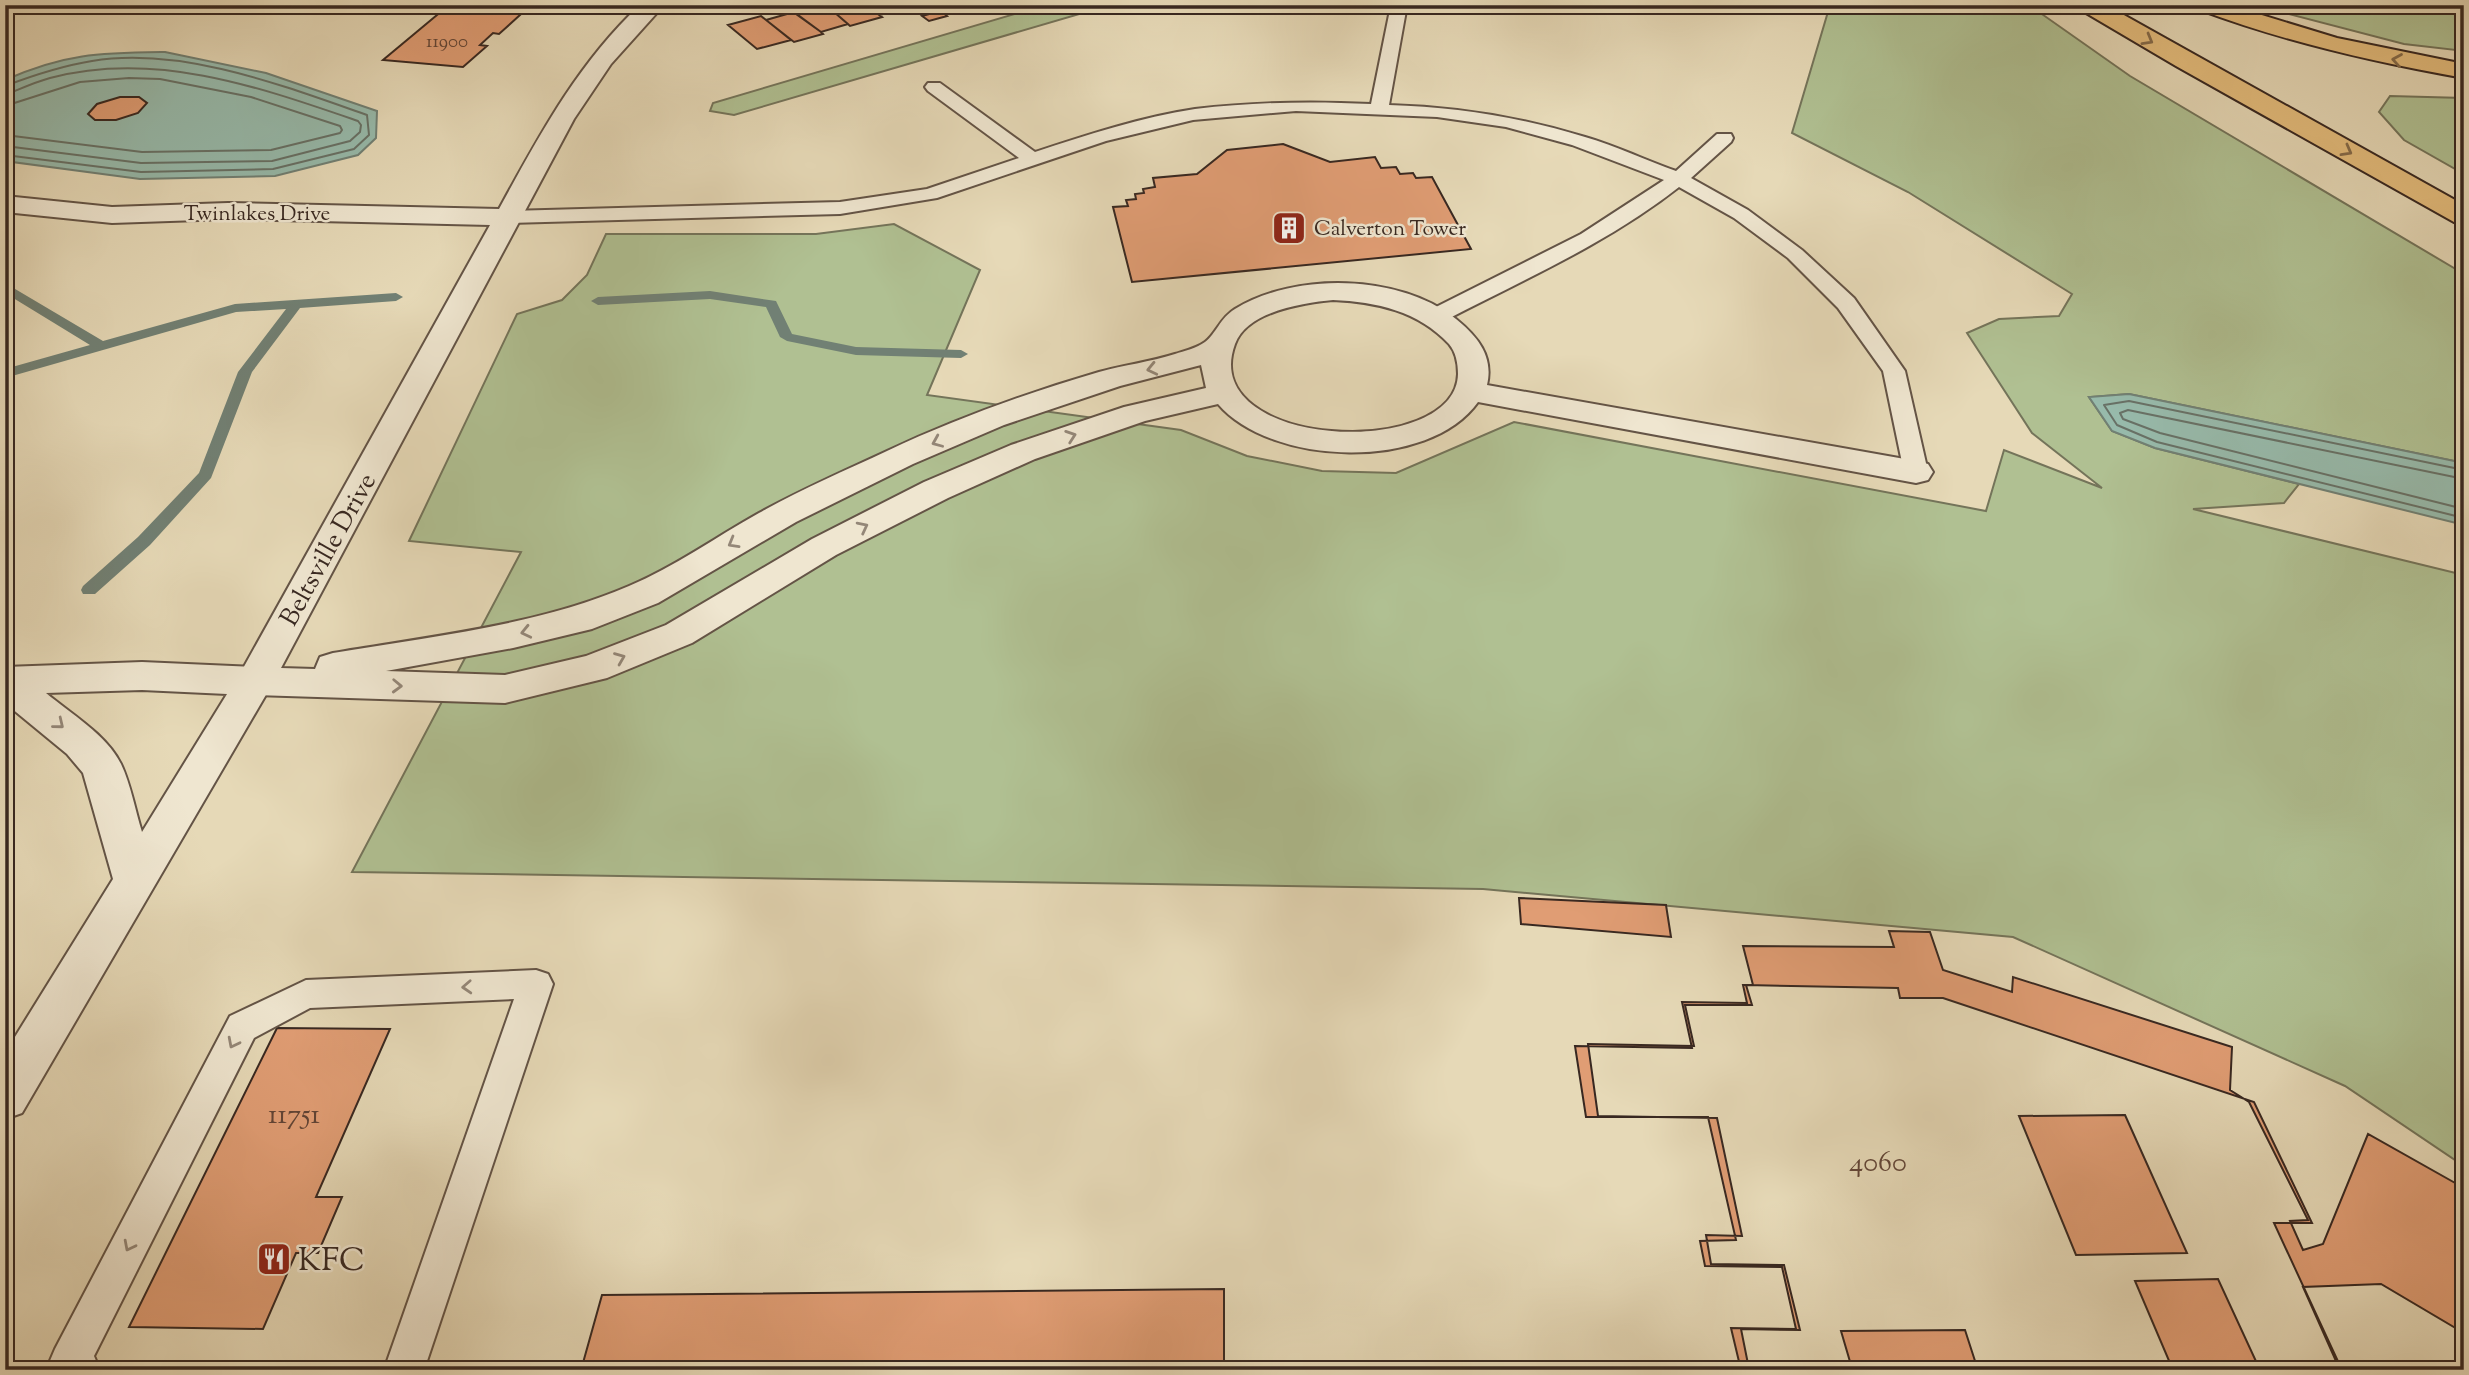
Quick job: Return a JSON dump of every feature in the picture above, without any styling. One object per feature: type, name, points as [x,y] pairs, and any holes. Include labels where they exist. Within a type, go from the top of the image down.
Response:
[{"type":"highway","points":[[2090,5],[2184,61],[2464,216]]},
{"type":"highway","points":[[2208,5],[2301,37],[2385,58],[2464,71]]},
{"type":"street","name":"Beltsville Drive","points":[[5,1097],[255,681],[561,119],[614,42],[653,5]]},
{"type":"street","name":"Twinlakes Drive","points":[[5,204],[112,215],[228,211],[509,217]]},
{"type":"street","points":[[1333,291],[1363,293],[1392,298],[1436,316],[1464,341],[1471,355],[1474,375],[1469,391],[1451,413],[1427,428],[1397,438],[1328,442],[1294,436],[1264,425],[1241,410],[1224,393],[1216,374],[1217,348],[1228,331],[1254,310],[1277,300],[1333,291]]},
{"type":"street","points":[[255,681],[513,635],[579,620],[645,594],[784,514],[901,457],[993,418],[1110,379],[1181,362],[1217,348]]},
{"type":"street","points":[[1469,391],[1916,472]]},
{"type":"street","points":[[5,682],[142,676],[505,689],[594,668],[679,634],[824,547],[936,490],[1023,452],[1135,414],[1224,393]]},
{"type":"street","points":[[784,514],[824,547]]},
{"type":"street","points":[[5,682],[81,743],[102,767],[135,881]]},
{"type":"lane","points":[[1379,108],[1399,5]]},
{"type":"lane","points":[[934,87],[1032,159]]},
{"type":"lane","points":[[509,217],[840,208],[930,194],[1100,137],[1193,115],[1296,106],[1437,112],[1507,122],[1579,141],[1678,179],[1741,214],[1795,254],[1846,303],[1894,371],[1916,472]]},
{"type":"lane","points":[[1436,316],[1638,209],[1705,159],[1724,138]]},
{"type":"lane","points":[[80,1370],[69,1363],[242,1027],[306,994],[536,984],[404,1370]]},
{"type":"shaded area","points":[[1045,5],[1110,5],[734,115],[710,111],[713,103]]},
{"type":"shaded area","points":[[1830,5],[2029,5],[2130,76],[2464,274],[2464,463],[2129,394],[2089,397],[2112,431],[2155,448],[2299,484],[2284,503],[2193,509],[2464,575],[2464,1166],[2345,1086],[2013,937],[1483,889],[352,872],[521,552],[409,541],[517,314],[562,300],[587,275],[606,234],[816,234],[894,224],[980,270],[927,395],[1181,430],[1247,456],[1322,471],[1396,473],[1514,422],[1986,511],[2004,450],[2102,488],[2032,433],[1967,333],[1999,319],[2059,316],[2072,294],[1908,192],[1792,133]]},
{"type":"shaded area","points":[[2254,5],[2464,5],[2464,51],[2404,44]]},
{"type":"shaded area","points":[[2390,96],[2464,98],[2464,174],[2404,140],[2379,112]]},
{"type":"water","points":[[165,52],[266,73],[377,111],[376,138],[358,155],[275,176],[140,179],[5,161],[5,80],[47,64],[84,56]]},
{"type":"water","points":[[2129,394],[2464,463],[2464,525],[2155,448],[2112,431],[2089,397]]},
{"type":"building","points":[[449,5],[531,5],[499,34],[493,33],[480,45],[487,46],[463,67],[383,60]]},
{"type":"building","points":[[811,5],[826,5],[848,24],[821,32],[792,11]]},
{"type":"building","points":[[826,5],[865,5],[882,17],[850,26]]},
{"type":"building","points":[[865,5],[906,5],[908,7],[880,15]]},
{"type":"building","points":[[940,11],[947,16],[929,21],[922,16]]},
{"type":"building","points":[[794,12],[823,34],[794,42],[766,20]]},
{"type":"building","points":[[761,16],[791,40],[757,49],[728,25]]},
{"type":"building","points":[[120,97],[139,97],[147,103],[138,113],[116,120],[95,120],[88,114],[97,104]]},
{"type":"building","name":"Calverton Tower","points":[[1283,144],[1330,162],[1375,157],[1381,168],[1396,167],[1400,174],[1413,173],[1416,178],[1432,177],[1471,249],[1132,282],[1113,207],[1128,206],[1126,200],[1136,199],[1135,194],[1155,187],[1153,178],[1197,174],[1227,150]]},
{"type":"building","points":[[1519,898],[1666,905],[1671,937],[1521,924]]},
{"type":"building","points":[[1889,931],[1930,932],[1943,970],[2012,992],[2013,977],[2232,1047],[2230,1090],[2249,1102],[2308,1220],[2290,1221],[2303,1250],[2323,1244],[2368,1134],[2464,1188],[2464,1333],[2381,1284],[2303,1287],[2340,1370],[2260,1370],[2218,1279],[2135,1281],[2173,1370],[1741,1370],[1731,1328],[1796,1329],[1782,1267],[1705,1266],[1700,1241],[1736,1240],[1708,1117],[1586,1117],[1575,1046],[1692,1048],[1682,1002],[1747,1003],[1743,985],[1753,985],[1743,946],[1894,947]],"holes":[[[2125,1115],[2187,1253],[2076,1255],[2019,1116]],[[1965,1330],[1976,1364],[1851,1365],[1841,1331]]]},
{"type":"building","points":[[1746,985],[1898,988],[1900,998],[1943,998],[2254,1102],[2312,1223],[2274,1223],[2342,1370],[1749,1369],[1741,1329],[1800,1330],[1784,1265],[1711,1264],[1706,1235],[1742,1236],[1717,1118],[1598,1116],[1588,1044],[1694,1046],[1685,1005],[1752,1005]]},
{"type":"building","points":[[277,1028],[390,1029],[316,1197],[342,1197],[318,1253],[296,1253],[263,1329],[129,1327]]},
{"type":"building","points":[[1224,1289],[1224,1365],[1254,1364],[1254,1370],[581,1370],[602,1295]]},
{"type":"waterway","points":[[5,287],[101,346]]},
{"type":"waterway","points":[[598,301],[710,295],[771,304],[787,337],[856,351],[961,354]]},
{"type":"waterway","points":[[5,374],[235,308],[396,297]]},
{"type":"waterway","points":[[89,590],[144,541],[206,475],[245,372],[296,304]]},
{"type":"place","name":"Calverton Tower","points":[[1289,228]]},
{"type":"place","name":"KFC","points":[[274,1259]]}]
